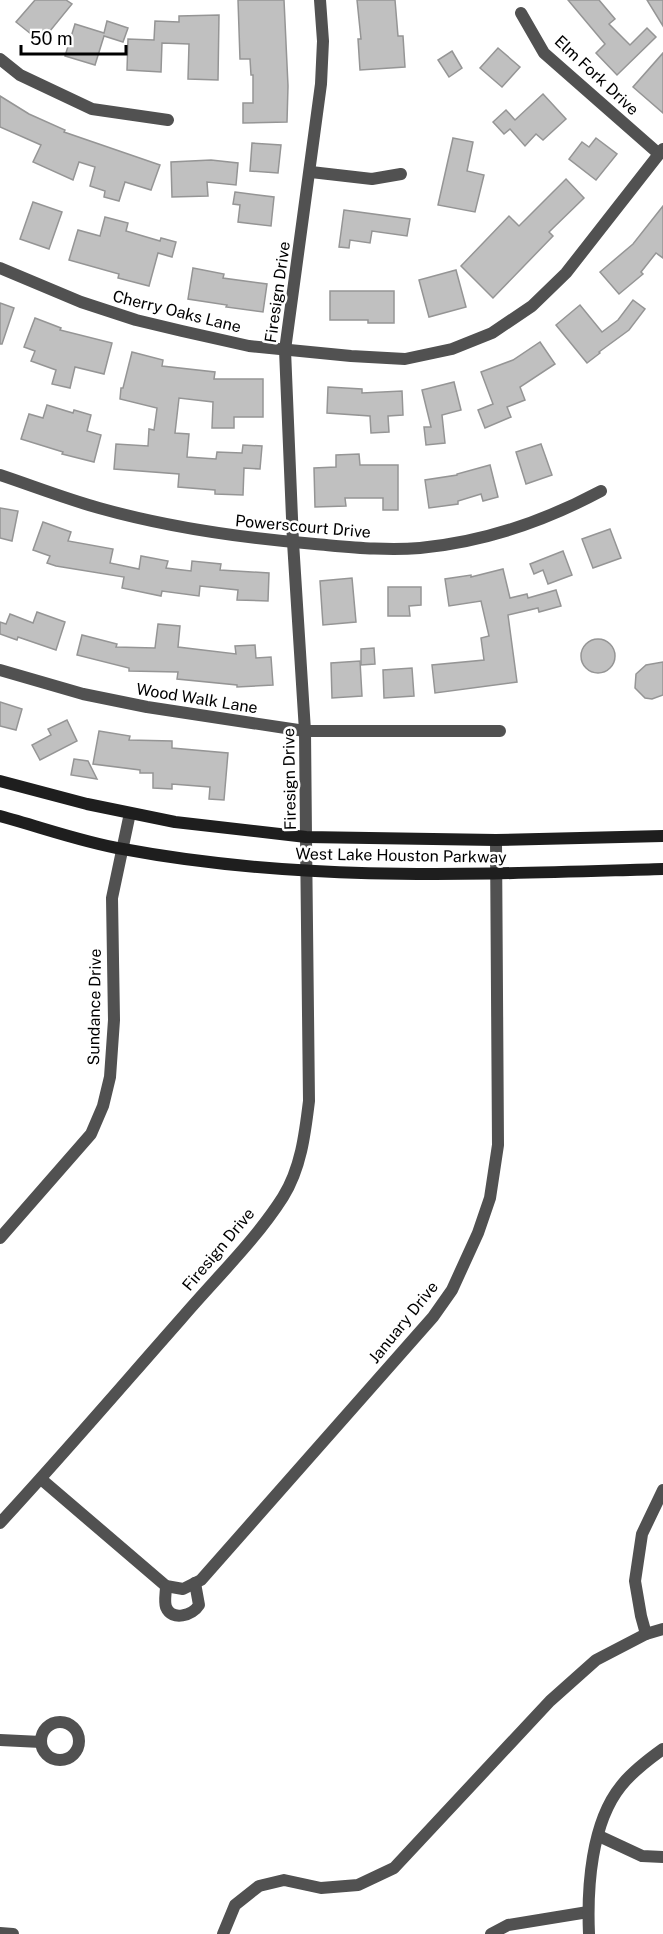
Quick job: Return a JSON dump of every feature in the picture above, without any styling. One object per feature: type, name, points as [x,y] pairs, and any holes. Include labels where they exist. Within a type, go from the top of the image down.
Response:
[{"type":"main road","name":"West Lake Houston Parkway","points":[[0,781],[87,804],[175,822],[306,837],[496,840],[663,836]]},
{"type":"main road","name":"West Lake Houston Parkway","points":[[0,816],[121,849],[225,864],[306,872],[382,875],[663,869]]},
{"type":"street","name":"Firesign Drive","points":[[0,1523],[249,1241],[283,1196],[297,1169],[306,1132],[309,1101],[305,731],[293,542],[285,350],[311,172],[321,84],[320,0]]},
{"type":"street","name":"Elm Fork Drive","points":[[521,13],[544,52],[661,152]]},
{"type":"street","points":[[0,59],[20,75],[92,109],[168,120]]},
{"type":"street","name":"Cherry Oaks Lane","points":[[0,268],[81,302],[136,320],[249,346],[405,358],[452,349],[492,333],[532,306],[566,273],[661,152]]},
{"type":"street","points":[[311,172],[372,179],[401,174]]},
{"type":"street","name":"Powerscourt Drive","points":[[0,475],[100,508],[174,526],[223,535],[375,549],[419,548],[464,542],[509,530],[550,515],[601,491]]},
{"type":"street","name":"Wood Walk Lane","points":[[0,670],[83,694],[147,707],[305,731],[500,731]]},
{"type":"street","name":"Sundance Drive","points":[[0,1238],[91,1134],[103,1106],[110,1077],[114,1020],[112,898],[130,813]]},
{"type":"street","name":"January Drive","points":[[195,1583],[201,1580],[433,1317],[452,1290],[478,1233],[490,1198],[498,1145],[496,840]]},
{"type":"street","points":[[41,1479],[166,1586],[183,1589],[195,1583],[199,1605],[195,1611],[188,1615],[176,1615],[169,1611],[165,1604],[166,1586]]},
{"type":"street","points":[[646,1634],[635,1581],[642,1534],[663,1490]]},
{"type":"street","points":[[224,1934],[235,1905],[259,1886],[284,1881],[321,1888],[358,1885],[394,1868],[550,1701],[596,1659],[646,1634],[663,1629]]},
{"type":"street","points":[[0,1740],[41,1742]]},
{"type":"street","points":[[589,1934],[591,1863],[608,1810],[621,1786],[663,1749]]},
{"type":"street","points":[[599,1836],[642,1856],[663,1857]]},
{"type":"street","points":[[491,1934],[508,1925],[588,1912]]},
{"type":"street","points":[[0,1933],[13,1934]]},
{"type":"building","points":[[35,0],[66,0],[72,4],[41,42],[16,22]]},
{"type":"building","points":[[238,0],[284,0],[288,86],[287,122],[243,123],[243,103],[253,103],[253,75],[251,75],[250,59],[240,59]]},
{"type":"building","points":[[357,0],[395,0],[398,36],[403,36],[405,67],[360,70],[358,39],[361,39]]},
{"type":"building","points":[[568,0],[599,0],[615,19],[609,24],[630,45],[647,28],[656,37],[617,75],[596,53],[605,44]]},
{"type":"building","points":[[647,0],[663,0],[663,26]]},
{"type":"building","points":[[219,15],[218,80],[188,79],[189,44],[162,43],[161,72],[127,70],[128,39],[154,40],[155,21],[179,22],[179,16]]},
{"type":"building","points":[[107,21],[128,28],[123,42],[104,36],[95,65],[65,56],[75,24],[104,33]]},
{"type":"building","points":[[498,48],[520,67],[502,87],[480,68]]},
{"type":"building","points":[[452,51],[462,68],[449,77],[438,60]]},
{"type":"building","points":[[663,53],[663,113],[633,87]]},
{"type":"building","points":[[543,94],[566,119],[543,140],[536,134],[525,146],[510,129],[504,134],[493,122],[506,110],[515,120]]},
{"type":"building","points":[[0,96],[29,114],[65,130],[64,132],[160,165],[151,190],[125,182],[119,201],[104,197],[105,191],[90,186],[95,167],[79,162],[73,180],[33,162],[41,145],[0,127]]},
{"type":"building","points":[[453,138],[473,142],[467,171],[484,175],[475,212],[438,205]]},
{"type":"building","points":[[596,138],[617,154],[596,180],[569,159],[582,142],[589,147]]},
{"type":"building","points":[[252,143],[281,145],[278,173],[250,171]]},
{"type":"building","points":[[211,160],[238,163],[236,185],[207,182],[208,196],[172,197],[171,162]]},
{"type":"building","points":[[566,179],[584,198],[549,232],[553,236],[493,298],[461,266],[509,216],[519,226]]},
{"type":"building","points":[[235,192],[274,197],[271,226],[238,222],[240,205],[233,204]]},
{"type":"building","points":[[33,202],[62,212],[49,249],[20,239]]},
{"type":"building","points":[[663,206],[663,258],[656,253],[641,272],[643,274],[619,294],[600,272],[633,244]]},
{"type":"building","points":[[344,210],[410,219],[407,236],[372,231],[370,243],[350,240],[349,248],[339,247]]},
{"type":"building","points":[[105,217],[128,223],[126,231],[160,241],[161,238],[176,242],[172,257],[158,253],[149,286],[118,278],[119,274],[69,260],[78,230],[100,236]]},
{"type":"building","points":[[193,268],[224,274],[223,278],[267,284],[263,312],[188,299]]},
{"type":"building","points":[[456,270],[466,307],[429,317],[419,280]]},
{"type":"building","points":[[330,291],[394,291],[394,323],[330,320]]},
{"type":"building","points":[[633,300],[645,309],[629,330],[587,363],[556,325],[580,305],[602,332],[618,320]]},
{"type":"building","points":[[0,303],[14,308],[2,344],[0,344]]},
{"type":"building","points":[[35,318],[61,328],[60,330],[112,343],[104,374],[75,367],[70,388],[52,384],[56,370],[31,361],[35,351],[24,347]]},
{"type":"building","points":[[540,342],[555,364],[520,387],[525,400],[507,407],[511,417],[485,428],[478,410],[493,404],[481,372],[513,360]]},
{"type":"building","points":[[132,352],[163,360],[162,366],[215,372],[214,379],[263,379],[263,417],[234,417],[234,428],[212,428],[213,402],[179,398],[175,433],[189,434],[187,457],[216,459],[217,452],[242,453],[243,445],[262,446],[260,469],[244,468],[243,495],[215,494],[215,490],[178,487],[179,474],[114,469],[116,444],[148,446],[149,429],[154,430],[157,408],[120,399]]},
{"type":"building","points":[[454,382],[461,410],[442,415],[445,443],[426,445],[424,427],[431,427],[422,390]]},
{"type":"building","points":[[328,387],[362,389],[362,393],[402,391],[403,415],[388,416],[389,432],[371,433],[370,416],[327,413]]},
{"type":"building","points":[[47,405],[73,413],[74,410],[91,415],[87,431],[101,435],[94,462],[62,454],[63,452],[21,439],[29,414],[43,418]]},
{"type":"building","points":[[541,444],[552,475],[526,484],[516,452]]},
{"type":"building","points":[[359,454],[360,465],[398,465],[398,510],[383,510],[383,498],[345,498],[346,506],[315,507],[314,468],[336,467],[336,455]]},
{"type":"building","points":[[490,465],[498,497],[483,501],[481,494],[458,501],[458,504],[429,508],[425,480],[457,475]]},
{"type":"building","points":[[0,508],[18,511],[12,541],[0,538]]},
{"type":"building","points":[[43,522],[71,532],[68,541],[113,549],[110,563],[139,569],[141,556],[168,561],[166,568],[191,571],[192,561],[221,564],[220,570],[269,573],[268,601],[237,600],[238,590],[200,586],[199,596],[162,591],[161,596],[122,588],[124,577],[47,563],[50,556],[33,550]]},
{"type":"building","points":[[610,529],[621,558],[593,568],[582,539]]},
{"type":"building","points":[[563,551],[572,575],[548,584],[543,570],[534,574],[530,564]]},
{"type":"building","points":[[503,569],[510,598],[527,594],[528,598],[556,590],[561,606],[539,612],[538,608],[508,615],[517,682],[435,693],[432,665],[484,660],[481,638],[489,636],[481,601],[449,606],[445,579],[471,575],[471,577]]},
{"type":"building","points":[[352,578],[356,622],[323,625],[320,581]]},
{"type":"building","points":[[388,587],[421,587],[421,605],[409,606],[410,616],[388,616]]},
{"type":"building","points":[[37,612],[65,622],[56,650],[18,637],[17,640],[0,634],[0,622],[6,624],[10,614],[33,623]]},
{"type":"building","points":[[158,624],[180,626],[178,647],[236,654],[235,646],[255,645],[256,658],[271,657],[273,685],[237,687],[237,685],[177,679],[178,672],[129,671],[129,668],[77,655],[82,635],[117,644],[116,647],[155,648]]},
{"type":"building","points":[[598,639],[610,644],[615,656],[610,668],[598,673],[586,668],[581,656],[586,644]]},
{"type":"building","points":[[374,648],[375,664],[361,665],[361,649]]},
{"type":"building","points":[[360,661],[362,696],[332,698],[331,663]]},
{"type":"building","points":[[663,662],[663,695],[652,699],[645,698],[635,688],[636,674],[646,665]]},
{"type":"building","points":[[412,668],[414,696],[384,698],[383,670]]},
{"type":"building","points":[[0,702],[22,709],[16,730],[0,726]]},
{"type":"building","points":[[67,720],[77,741],[40,760],[32,745],[51,735],[48,729]]},
{"type":"building","points":[[99,731],[130,736],[129,740],[172,741],[172,748],[228,753],[224,800],[209,799],[210,787],[172,784],[172,789],[153,788],[153,773],[140,773],[140,770],[93,764]]},
{"type":"building","points":[[74,759],[88,761],[97,779],[71,775]]}]
